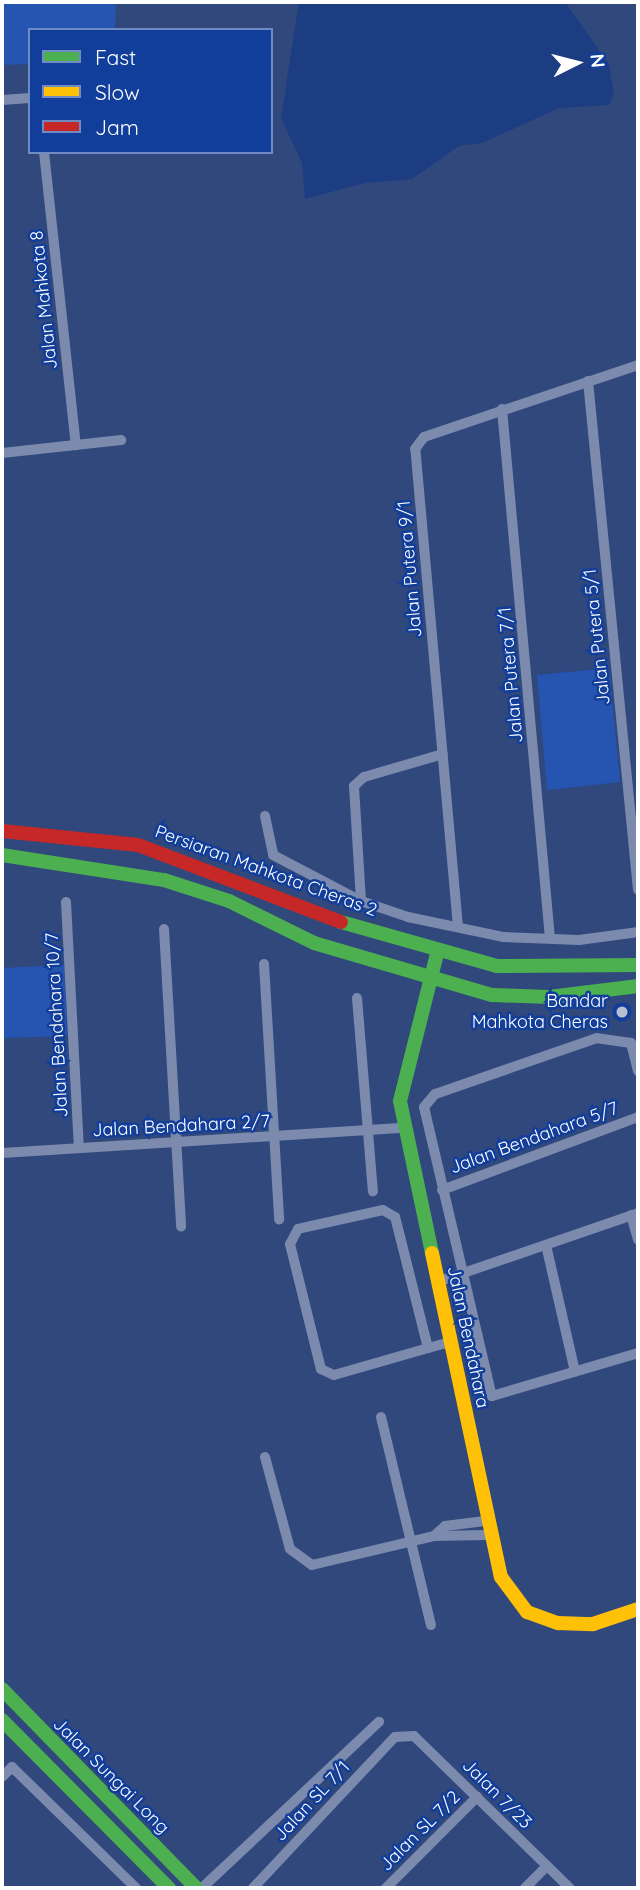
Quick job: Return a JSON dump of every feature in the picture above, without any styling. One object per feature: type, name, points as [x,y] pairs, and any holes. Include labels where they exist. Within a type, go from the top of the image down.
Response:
[{"type":"street","points":[[2,100],[28,98]]},
{"type":"street","name":"Jalan Mahkota 8","points":[[44,154],[76,445]]},
{"type":"street","name":"Jalan Putera 9/1","points":[[458,927],[415,449],[424,437],[638,365]]},
{"type":"street","name":"Jalan Putera 5/1","points":[[588,382],[638,890]]},
{"type":"street","name":"Jalan Putera 7/1","points":[[502,409],[550,938]]},
{"type":"street","points":[[2,453],[121,440]]},
{"type":"street","points":[[361,901],[354,786],[364,777],[443,754]]},
{"type":"street","points":[[265,816],[273,855],[361,901],[458,927],[550,938],[638,932]]},
{"type":"street","name":"Persiaran Mahkota Cheras 2","points":[[2,831],[138,845],[327,918],[438,950],[528,970],[638,965]]},
{"type":"street","points":[[2,855],[164,880],[229,901],[314,943],[433,983],[520,998],[638,986]]},
{"type":"street","name":"Jalan Bendahara 10/7","points":[[66,902],[79,1147]]},
{"type":"street","points":[[164,929],[181,1227]]},
{"type":"street","name":"Jalan Bendahara","points":[[438,950],[433,983],[401,1081],[404,1131],[451,1342],[487,1528],[509,1594],[527,1612],[576,1625],[638,1609]]},
{"type":"street","points":[[264,964],[279,1220]]},
{"type":"street","points":[[357,998],[366,1133],[373,1191]]},
{"type":"street","points":[[638,1071],[631,1043],[597,1038],[435,1094],[424,1107],[492,1396],[638,1353]]},
{"type":"street","name":"Jalan Bendahara 5/7","points":[[442,1190],[638,1117]]},
{"type":"street","name":"Jalan Bendahara 2/7","points":[[2,1153],[404,1131]]},
{"type":"street","points":[[428,1348],[395,1217],[383,1210],[298,1229],[290,1244],[321,1369],[334,1375],[451,1342]]},
{"type":"street","points":[[438,1282],[635,1214],[638,1240]]},
{"type":"street","points":[[546,1245],[575,1372]]},
{"type":"street","points":[[381,1417],[431,1625]]},
{"type":"street","points":[[265,1457],[297,1560],[312,1565],[434,1536],[444,1526],[487,1528]]},
{"type":"street","name":"Jalan Sungai Long","points":[[2,1689],[196,1888]]},
{"type":"street","points":[[2,1720],[169,1888]]},
{"type":"street","points":[[202,1888],[379,1722]]},
{"type":"street","name":"Jalan 7/23","points":[[395,1737],[414,1736],[570,1888]]},
{"type":"street","name":"Jalan SL 7/1","points":[[253,1888],[395,1737]]},
{"type":"street","points":[[2,1777],[12,1767],[136,1888]]},
{"type":"street","name":"Jalan SL 7/2","points":[[386,1888],[477,1797]]},
{"type":"street","points":[[525,1888],[547,1866]]},
{"type":"shaded area","points":[[2,2],[116,2],[115,28],[28,28],[28,64],[2,65]]},
{"type":"shaded area","points":[[299,2],[565,2],[609,64],[614,94],[609,105],[559,108],[482,143],[459,146],[412,179],[365,183],[305,199],[302,163],[281,118]]},
{"type":"shaded area","points":[[609,668],[620,782],[547,790],[537,675]]},
{"type":"shaded area","points":[[64,965],[67,1036],[2,1038],[2,968]]},
{"type":"traffic: fast","points":[[2,855],[164,880],[229,901],[314,943],[492,995],[549,997],[638,986]]},
{"type":"traffic: fast","points":[[341,922],[497,966],[638,965]]},
{"type":"traffic: fast","points":[[432,1253],[400,1101],[438,950]]},
{"type":"traffic: fast","points":[[2,1689],[196,1888]]},
{"type":"traffic: fast","points":[[2,1720],[169,1888]]},
{"type":"traffic: slow","points":[[432,1253],[501,1577],[527,1612],[558,1623],[593,1624],[638,1609]]},
{"type":"traffic: jam","points":[[2,831],[138,845],[341,922]]},
{"type":"place","name":"Bandar Mahkota Cheras","points":[[622,1012]]}]
